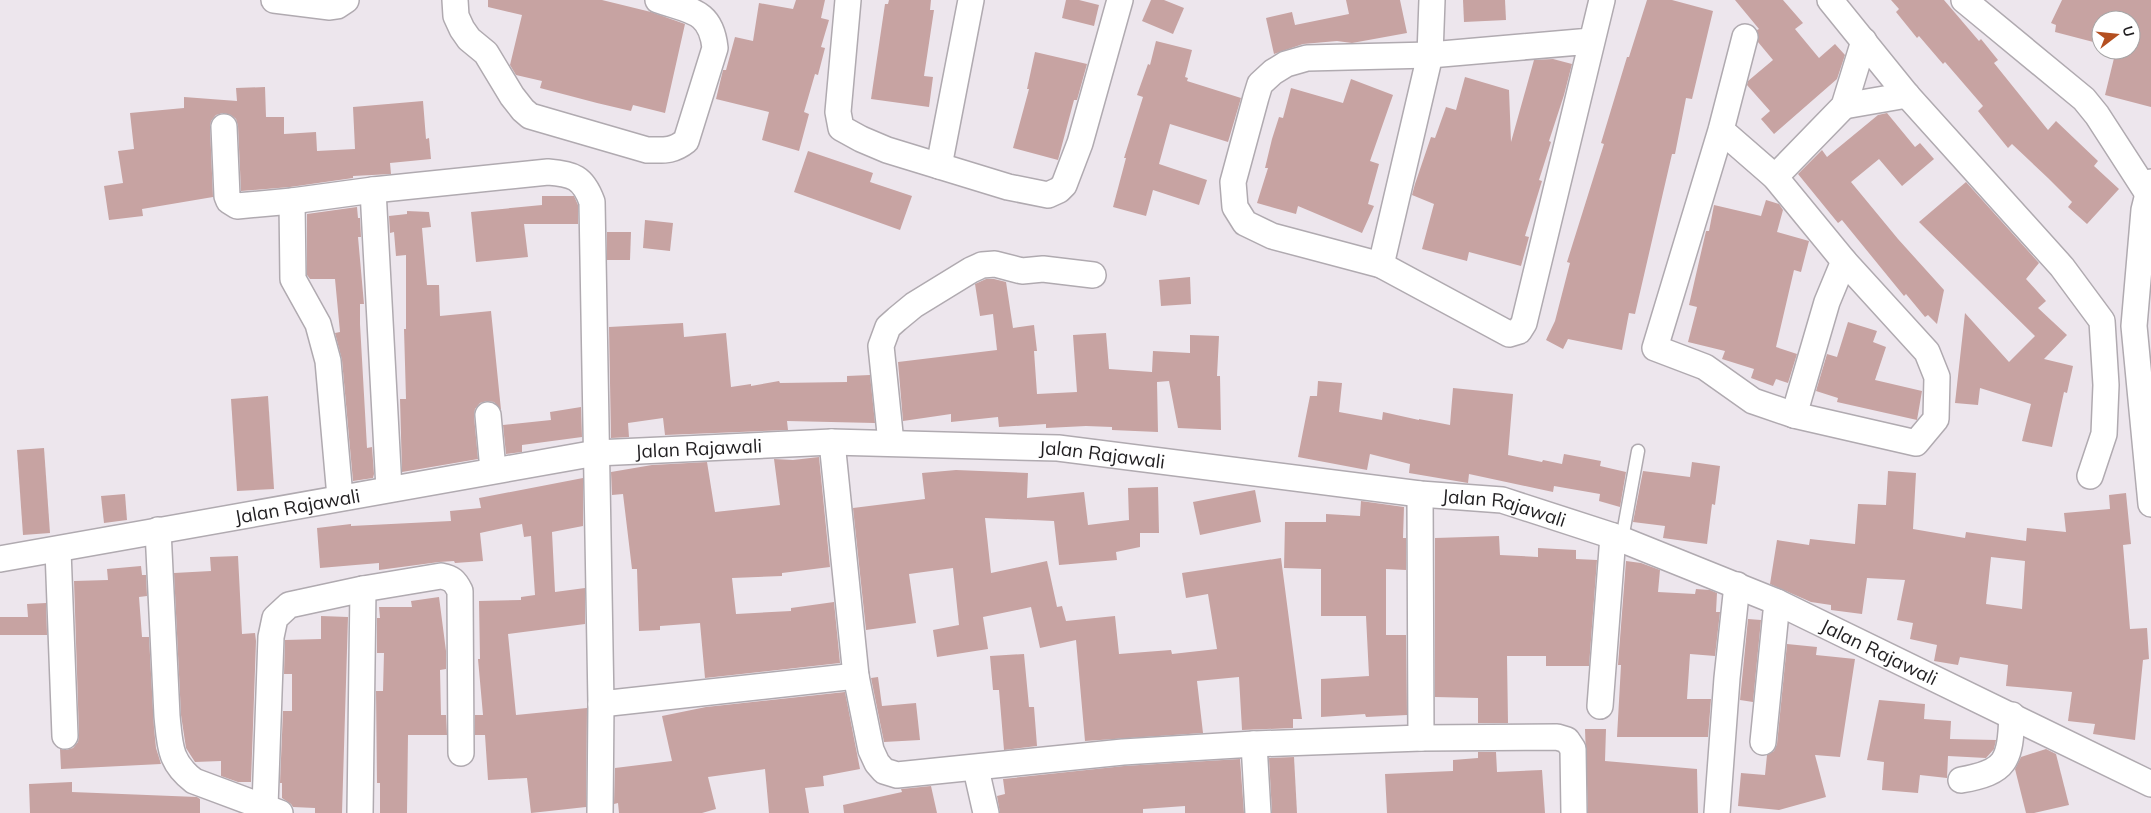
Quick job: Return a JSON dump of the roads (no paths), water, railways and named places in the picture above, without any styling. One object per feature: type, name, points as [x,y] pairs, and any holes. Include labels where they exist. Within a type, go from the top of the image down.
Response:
[{"type":"street","points":[[274,0],[330,7],[337,6],[346,0]]},
{"type":"street","points":[[455,0],[456,16],[462,29],[469,39],[486,53],[512,96],[530,116],[646,150],[664,150],[676,149],[686,141],[715,48],[713,33],[708,22],[695,12],[658,0]]},
{"type":"street","points":[[848,0],[838,112],[841,128],[887,150],[1018,189],[1048,195],[1059,190],[1064,185],[1080,143],[1120,0]]},
{"type":"street","points":[[939,166],[971,0]]},
{"type":"street","points":[[1381,264],[1430,55],[1432,0]]},
{"type":"street","points":[[1591,41],[1430,55],[1306,58],[1286,64],[1273,72],[1260,84],[1233,182],[1235,207],[1245,223],[1272,236],[1381,264],[1509,334],[1519,331],[1524,323],[1602,0]]},
{"type":"street","points":[[1830,0],[1907,95],[2062,268],[2102,321],[2106,385],[2104,434],[2090,476]]},
{"type":"street","points":[[1974,4],[2084,99],[2098,115],[2150,190],[2144,210],[2134,326],[2151,504]]},
{"type":"street","points":[[1721,130],[1775,177],[1844,261],[1927,352],[1937,377],[1936,419],[1916,443],[1794,415],[1753,401],[1705,368],[1655,348],[1721,130],[1745,37]]},
{"type":"street","points":[[1775,177],[1844,106],[1864,41]]},
{"type":"street","points":[[1844,106],[1907,95]]},
{"type":"street","points":[[224,127],[224,158],[228,201],[237,206],[548,172],[566,174],[587,187],[592,202],[600,813]]},
{"type":"street","points":[[373,190],[389,488]]},
{"type":"street","points":[[292,201],[293,280],[318,324],[328,361],[340,497]]},
{"type":"street","points":[[1794,415],[1827,302],[1844,261]]},
{"type":"street","points":[[891,443],[881,346],[888,328],[897,319],[914,305],[982,265],[994,264],[1022,271],[1043,269],[1093,275]]},
{"type":"street","points":[[488,415],[493,470]]},
{"type":"street","points":[[832,442],[856,676],[871,750],[876,763],[884,771],[897,775],[976,769],[1123,752],[1254,744],[1421,738],[1557,736],[1567,740],[1573,749],[1574,813]]},
{"type":"street","name":"Jalan Rajawali","points":[[0,559],[58,550],[389,488],[596,453],[832,442],[1058,448],[1420,494],[1502,500],[1618,538],[1777,602],[2151,784]]},
{"type":"street","points":[[1420,494],[1421,738]]},
{"type":"street","points":[[158,530],[170,747],[175,763],[182,772],[194,781],[273,809],[271,636],[275,618],[289,605],[363,589],[441,576],[455,581],[460,591],[461,753]]},
{"type":"street","points":[[1600,706],[1618,538]]},
{"type":"street","points":[[58,550],[65,736]]},
{"type":"street","points":[[1717,813],[1727,678],[1738,585]]},
{"type":"street","points":[[360,813],[363,589]]},
{"type":"street","points":[[1763,742],[1777,602]]},
{"type":"street","points":[[600,704],[856,676]]},
{"type":"street","points":[[1961,780],[1984,776],[1999,768],[2004,762],[2011,734],[2012,715]]},
{"type":"street","points":[[1254,744],[1258,813]]},
{"type":"street","points":[[976,769],[986,813]]},
{"type":"lane","points":[[1618,538],[1638,451]]}]
